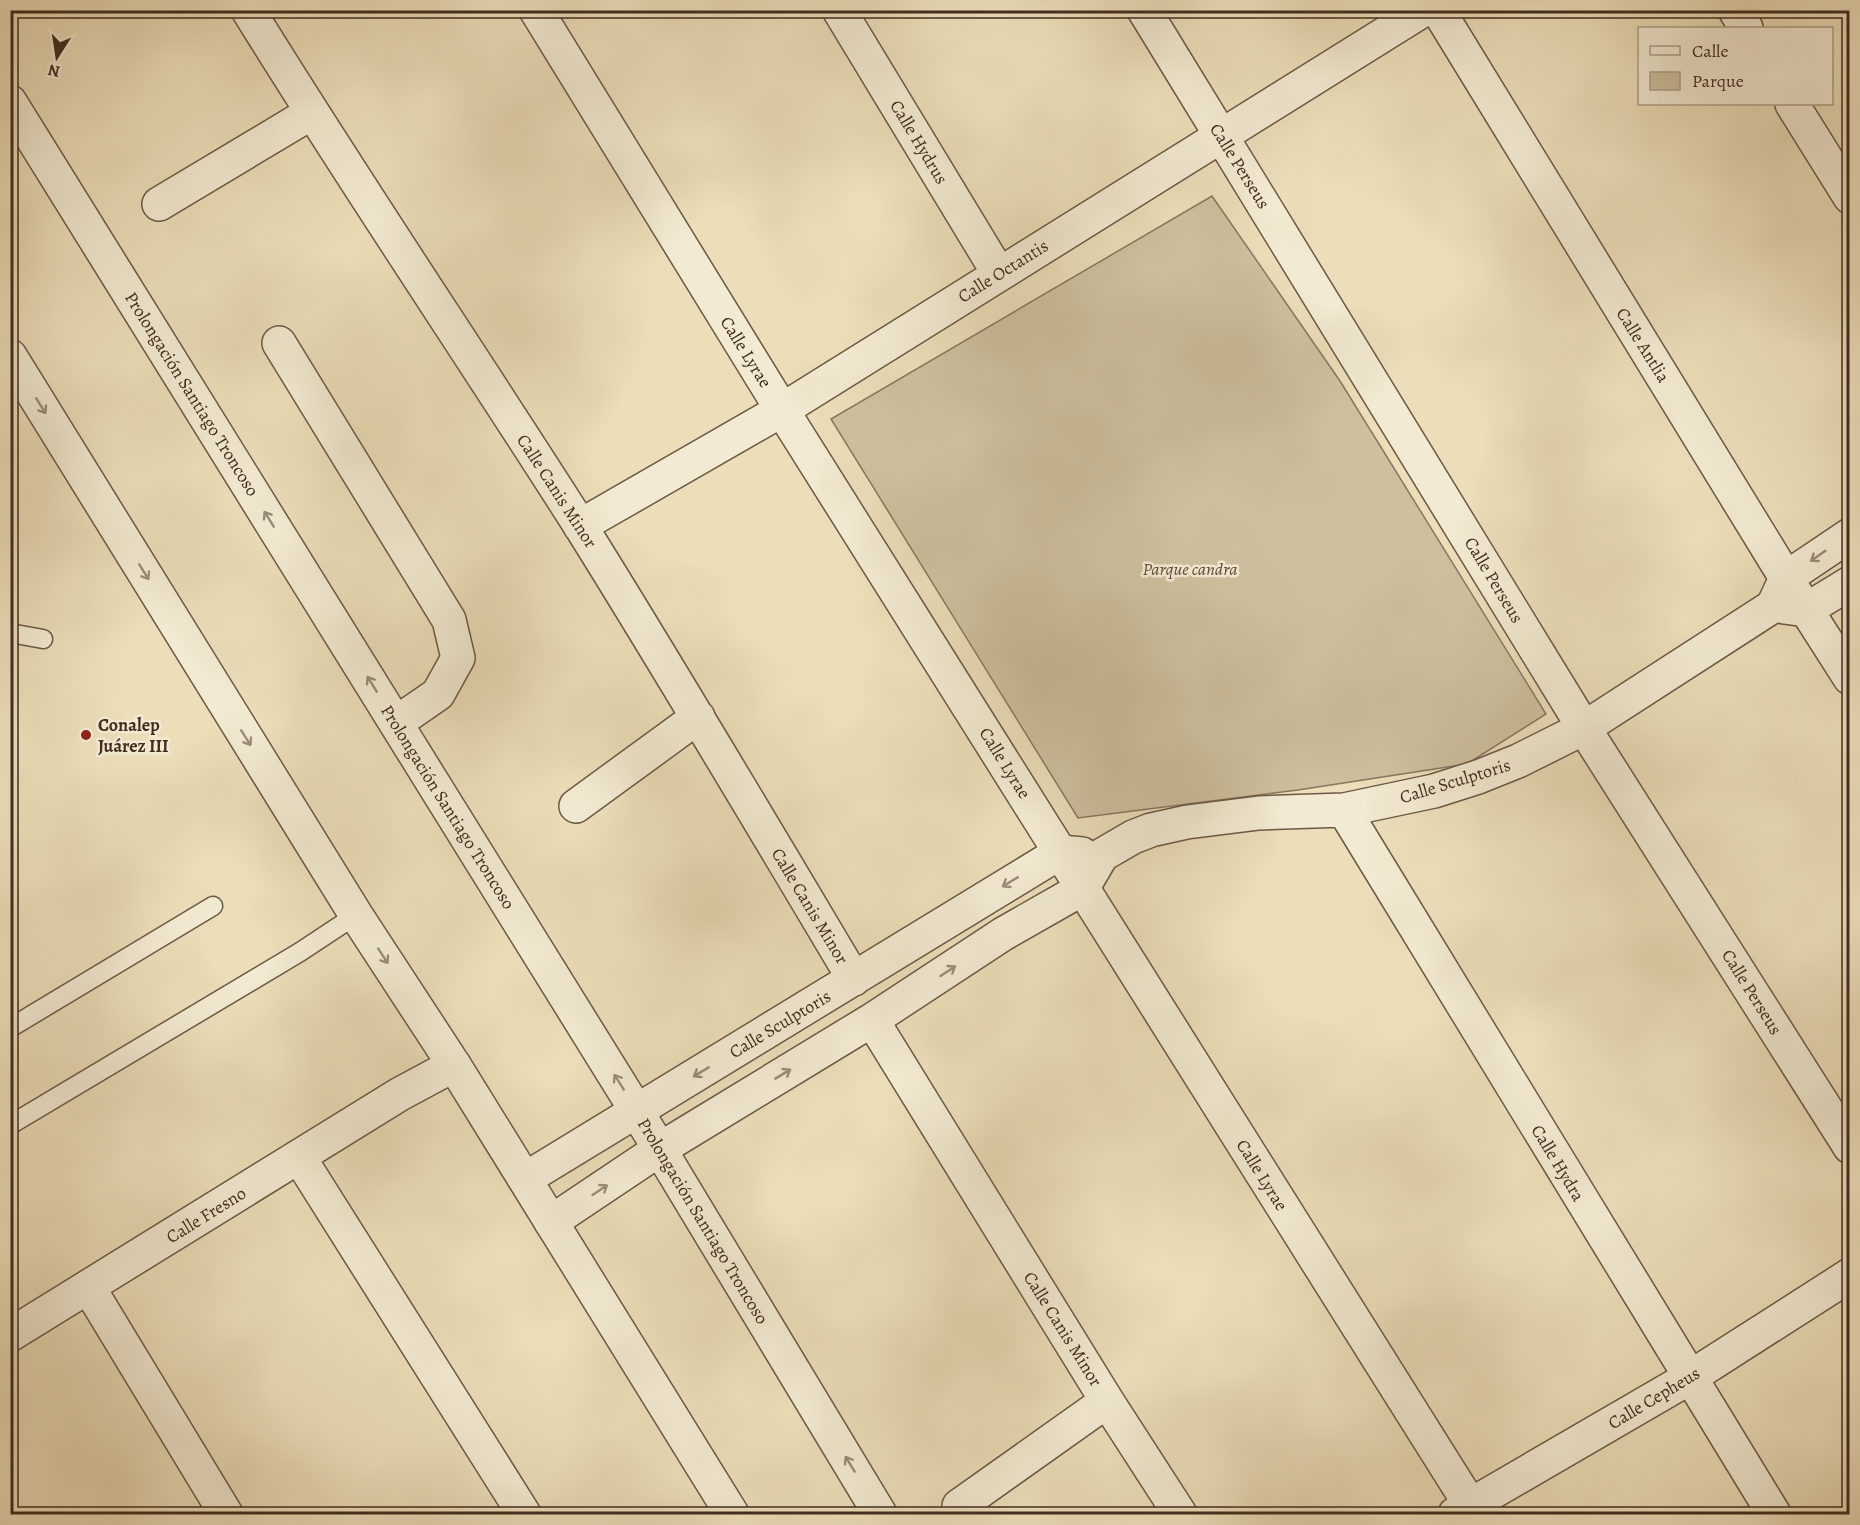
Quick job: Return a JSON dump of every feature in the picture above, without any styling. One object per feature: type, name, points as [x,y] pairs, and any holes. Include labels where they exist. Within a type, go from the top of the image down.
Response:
[{"type":"street","name":"Calle Canis Minor","points":[[248,10],[311,113],[580,526],[698,717],[854,979]]},
{"type":"street","name":"Calle Lyrae","points":[[536,10],[1467,1512]]},
{"type":"street","name":"Calle Hydrus","points":[[839,10],[999,274]]},
{"type":"street","name":"Calle Perseus","points":[[1144,10],[1584,728],[1850,1147]]},
{"type":"street","name":"Calle Octantis","points":[[580,526],[782,410],[1423,10]]},
{"type":"street","name":"Calle Antlia","points":[[1438,10],[1780,592],[1806,610],[1850,678]]},
{"type":"street","points":[[1735,10],[1745,27]]},
{"type":"street","name":"Prolongación Santiago Troncoso","points":[[10,102],[636,1110],[880,1515]]},
{"type":"street","points":[[1793,105],[1850,197]]},
{"type":"street","points":[[159,204],[311,113]]},
{"type":"street","points":[[279,343],[449,620],[458,658],[438,694],[396,723]]},
{"type":"street","points":[[15,372],[356,915],[454,1065],[732,1515]]},
{"type":"street","name":"Calle Sculptoris","points":[[551,1222],[660,1149],[872,1020],[1003,934],[1082,889],[1102,855],[1133,837],[1151,830],[1187,822],[1259,813],[1344,810],[1434,791],[1518,761],[1584,728],[1780,592],[1850,535]]},
{"type":"street","points":[[1806,610],[1850,583]]},
{"type":"street","points":[[576,806],[698,717]]},
{"type":"street","name":"Calle Hydra","points":[[1344,810],[1774,1515]]},
{"type":"street","points":[[1060,852],[1102,855]]},
{"type":"street","name":"Calle Sculptoris","points":[[525,1179],[1060,852]]},
{"type":"street","name":"Calle Canis Minor","points":[[872,1020],[1180,1515]]},
{"type":"street","name":"Calle Fresno","points":[[10,1335],[400,1094],[454,1065]]},
{"type":"street","points":[[299,1156],[524,1515]]},
{"type":"street","name":"Calle Cepheus","points":[[1467,1512],[1689,1378],[1850,1275]]},
{"type":"street","points":[[89,1288],[226,1515]]},
{"type":"street","points":[[959,1506],[1107,1401]]},
{"type":"lane","points":[[10,633],[43,639]]},
{"type":"lane","points":[[10,1028],[213,906]]},
{"type":"lane","points":[[10,1125],[300,952],[356,915]]},
{"type":"green space","name":"Parque candra","points":[[1212,196],[1340,381],[1546,714],[1467,764],[1298,790],[1078,818],[831,419]]},
{"type":"place","name":"Conalep Juárez III","points":[[86,735]]}]
